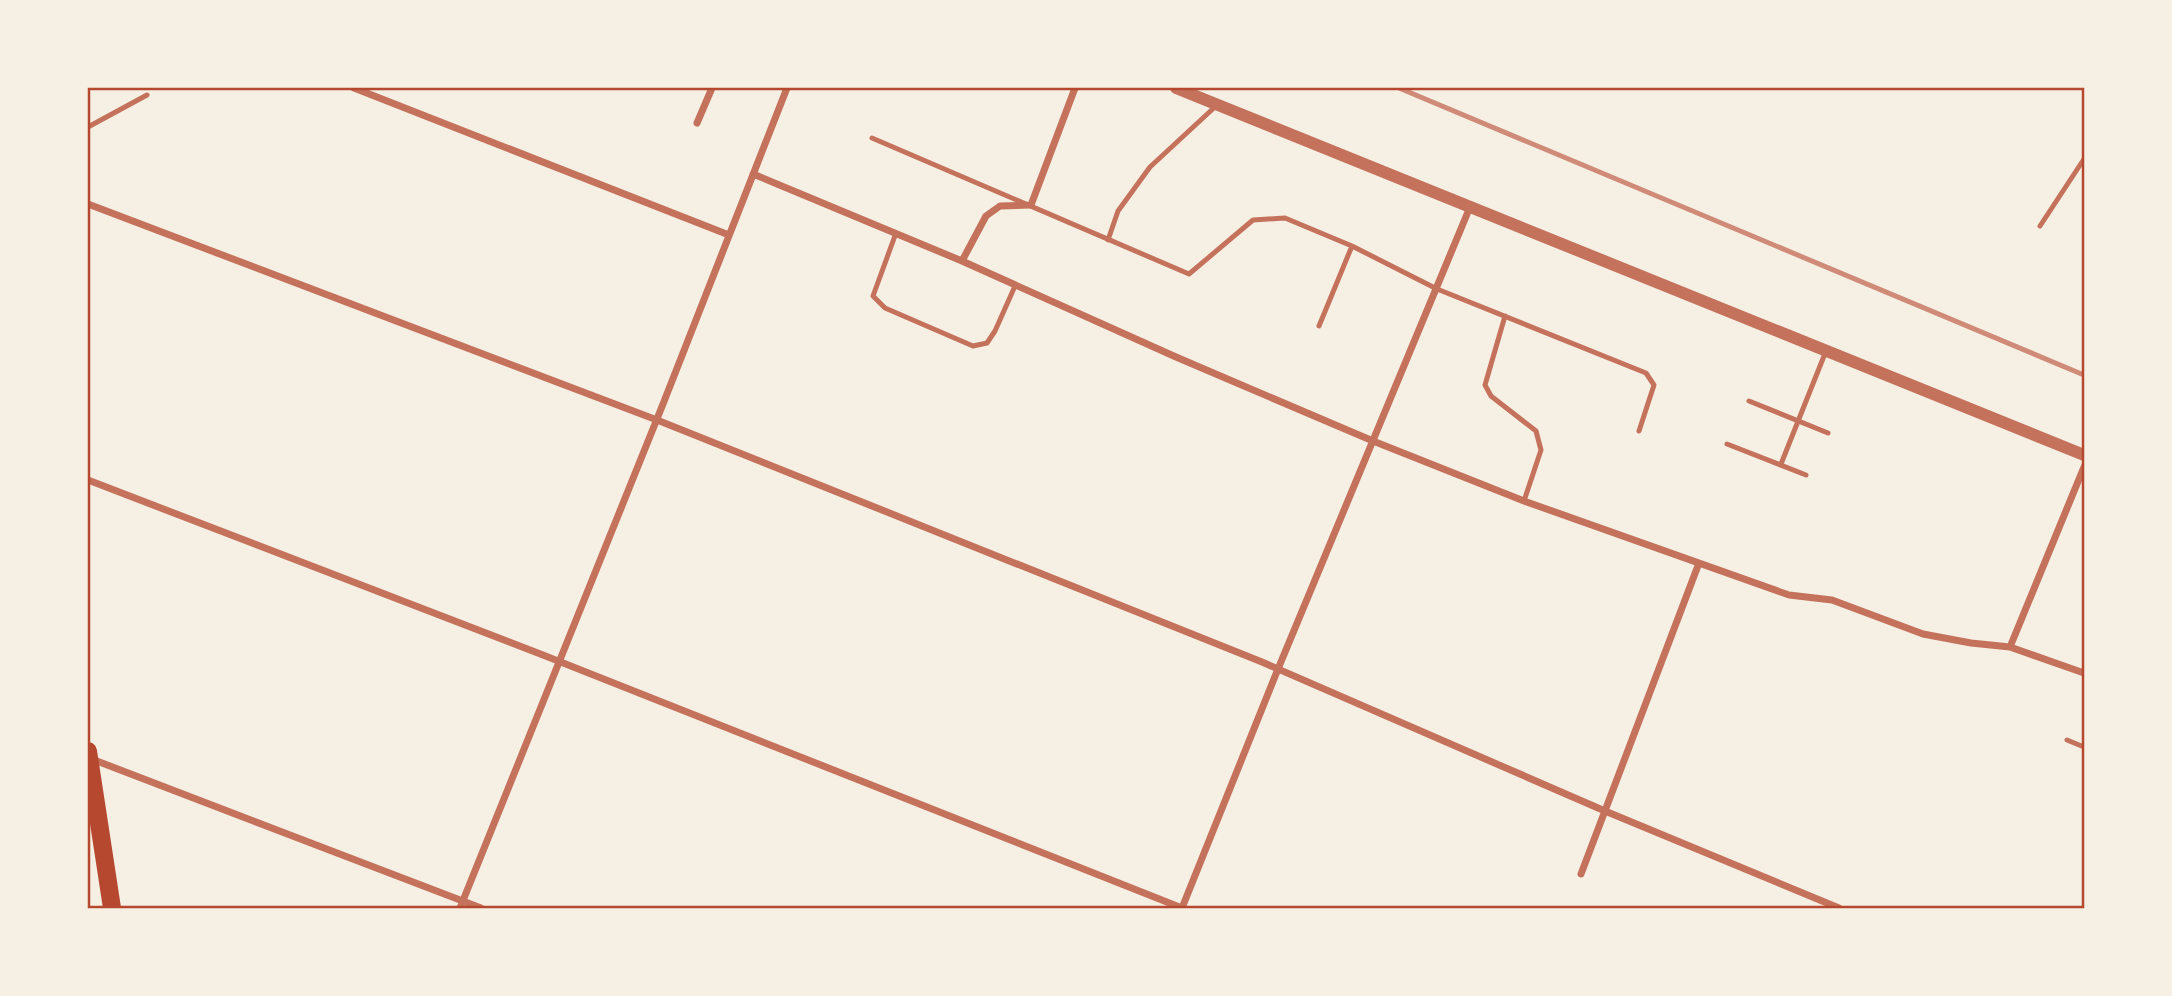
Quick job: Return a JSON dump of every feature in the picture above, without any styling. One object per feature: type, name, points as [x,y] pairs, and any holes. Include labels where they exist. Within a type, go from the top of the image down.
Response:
[{"type":"main road","points":[[88,755],[112,908]]},
{"type":"street","points":[[354,88],[729,236]]},
{"type":"street","points":[[697,123],[712,88]]},
{"type":"street","points":[[462,905],[787,88]]},
{"type":"street","points":[[962,261],[986,216],[1000,206],[1031,205],[1075,88]]},
{"type":"street","points":[[1177,88],[2084,455]]},
{"type":"street","points":[[753,174],[962,261],[1373,441],[1524,501],[1789,594],[1832,600],[1923,634],[2010,647],[2084,673]]},
{"type":"street","points":[[88,204],[657,420],[1278,669],[1605,811],[1839,908]]},
{"type":"street","points":[[88,480],[559,662],[1182,908],[1278,669],[1471,206]]},
{"type":"street","points":[[2010,647],[2084,467]]},
{"type":"street","points":[[1581,874],[1699,563]]},
{"type":"street","points":[[88,755],[462,905],[481,908]]},
{"type":"lane","points":[[88,127],[147,95]]},
{"type":"lane","points":[[1108,240],[1118,211],[1150,167],[1217,105]]},
{"type":"lane","points":[[872,138],[1189,274],[1252,220],[1285,218],[1352,246],[1437,289],[1646,373],[1654,385],[1639,431]]},
{"type":"lane","points":[[2040,226],[2084,159]]},
{"type":"lane","points":[[896,233],[873,296],[885,308],[973,346],[987,343],[1015,286]]},
{"type":"lane","points":[[1319,326],[1352,246]]},
{"type":"lane","points":[[1505,316],[1485,385],[1491,396],[1536,430],[1541,450],[1524,501]]},
{"type":"lane","points":[[1781,464],[1826,351]]},
{"type":"lane","points":[[1749,401],[1828,433]]},
{"type":"lane","points":[[1727,444],[1806,475]]},
{"type":"lane","points":[[2067,740],[2084,747]]},
{"type":"railway","points":[[1399,88],[2084,375]]}]
